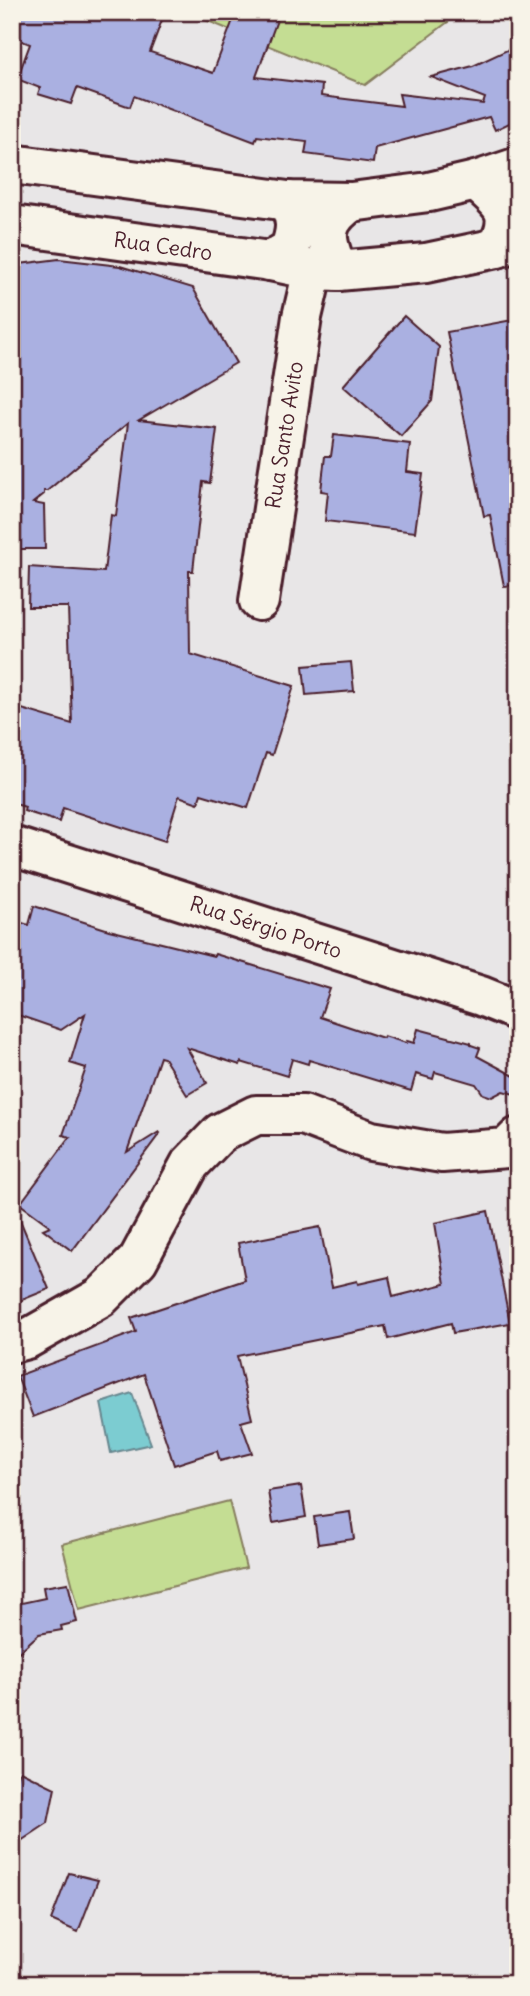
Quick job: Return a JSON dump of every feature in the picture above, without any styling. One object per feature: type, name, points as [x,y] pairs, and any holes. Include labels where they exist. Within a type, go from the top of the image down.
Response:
[{"type":"street","points":[[12,164],[288,201],[351,202],[429,192],[476,181],[518,167]]},
{"type":"street","points":[[476,181],[496,200],[506,215],[507,244]]},
{"type":"street","points":[[270,261],[290,249],[296,232],[295,217],[288,201]]},
{"type":"street","points":[[326,271],[329,228],[338,212],[351,202]]},
{"type":"street","name":"Rua Cedro","points":[[12,225],[326,271],[426,263],[507,244]]},
{"type":"street","name":"Rua Santo Avito","points":[[260,601],[302,317],[326,271]]},
{"type":"street","name":"Rua Sérgio Porto","points":[[12,846],[468,992],[518,1011]]},
{"type":"street","points":[[12,1343],[27,1339],[101,1297],[138,1260],[190,1164],[220,1133],[256,1115],[303,1115],[371,1141],[442,1153],[507,1148],[518,1137]]},
{"type":"green space","points":[[186,12],[461,12],[365,85]]},
{"type":"green space","points":[[229,1501],[246,1568],[79,1610],[62,1544]]},
{"type":"water","points":[[132,1393],[151,1444],[111,1453],[101,1403]]},
{"type":"building","points":[[21,12],[165,12],[150,52],[213,73],[236,12],[280,12],[256,77],[322,85],[321,96],[402,106],[399,94],[483,104],[485,98],[431,77],[473,66],[518,45],[518,119],[495,130],[489,117],[375,148],[373,163],[305,154],[307,142],[257,136],[255,142],[134,96],[130,107],[77,88],[71,104],[38,94],[40,88],[17,79],[30,44],[12,37]]},
{"type":"building","points":[[59,259],[120,266],[193,288],[236,363],[139,420],[217,429],[210,483],[203,482],[193,571],[189,571],[190,654],[294,686],[272,755],[266,753],[248,808],[201,794],[198,803],[179,796],[165,841],[63,808],[59,822],[24,811],[25,807],[12,803],[12,706],[72,724],[68,607],[28,607],[29,567],[104,572],[111,515],[116,516],[128,423],[33,503],[44,505],[45,549],[12,549],[12,265]]},
{"type":"building","points":[[404,316],[439,347],[432,401],[401,436],[343,386]]},
{"type":"building","points":[[518,319],[518,585],[504,586],[490,515],[484,516],[447,332]]},
{"type":"building","points":[[334,435],[410,444],[407,472],[423,474],[415,532],[325,521],[328,492],[321,491],[325,456],[331,456]]},
{"type":"building","points":[[351,662],[354,691],[306,695],[303,666]]},
{"type":"building","points":[[34,906],[109,930],[214,956],[215,954],[330,989],[320,1017],[383,1038],[384,1036],[414,1043],[418,1029],[471,1043],[480,1048],[477,1056],[518,1078],[518,1095],[503,1091],[492,1097],[483,1094],[476,1084],[435,1072],[433,1079],[416,1074],[411,1091],[309,1060],[308,1064],[292,1059],[287,1076],[187,1048],[207,1083],[187,1095],[164,1058],[160,1057],[127,1152],[160,1133],[72,1251],[43,1229],[50,1226],[20,1204],[70,1137],[63,1135],[86,1068],[70,1063],[85,1014],[61,1030],[12,1013],[12,920],[29,925]]},
{"type":"building","points":[[12,1201],[49,1289],[12,1304]]},
{"type":"building","points":[[488,1211],[510,1323],[453,1333],[451,1323],[388,1339],[385,1326],[237,1356],[252,1419],[241,1422],[252,1453],[220,1461],[217,1451],[174,1465],[144,1374],[33,1417],[17,1376],[136,1332],[131,1318],[245,1280],[238,1243],[320,1227],[332,1287],[389,1277],[393,1297],[445,1284],[435,1223]]},
{"type":"building","points":[[301,1486],[306,1517],[273,1523],[268,1491]]},
{"type":"building","points":[[350,1512],[354,1539],[318,1544],[314,1517]]},
{"type":"building","points":[[68,1583],[77,1622],[61,1626],[62,1630],[39,1634],[12,1658],[12,1605],[45,1598],[43,1587]]},
{"type":"building","points":[[20,1771],[55,1788],[48,1823],[12,1847],[12,1793]]},
{"type":"building","points":[[69,1873],[98,1880],[78,1932],[51,1920]]}]
